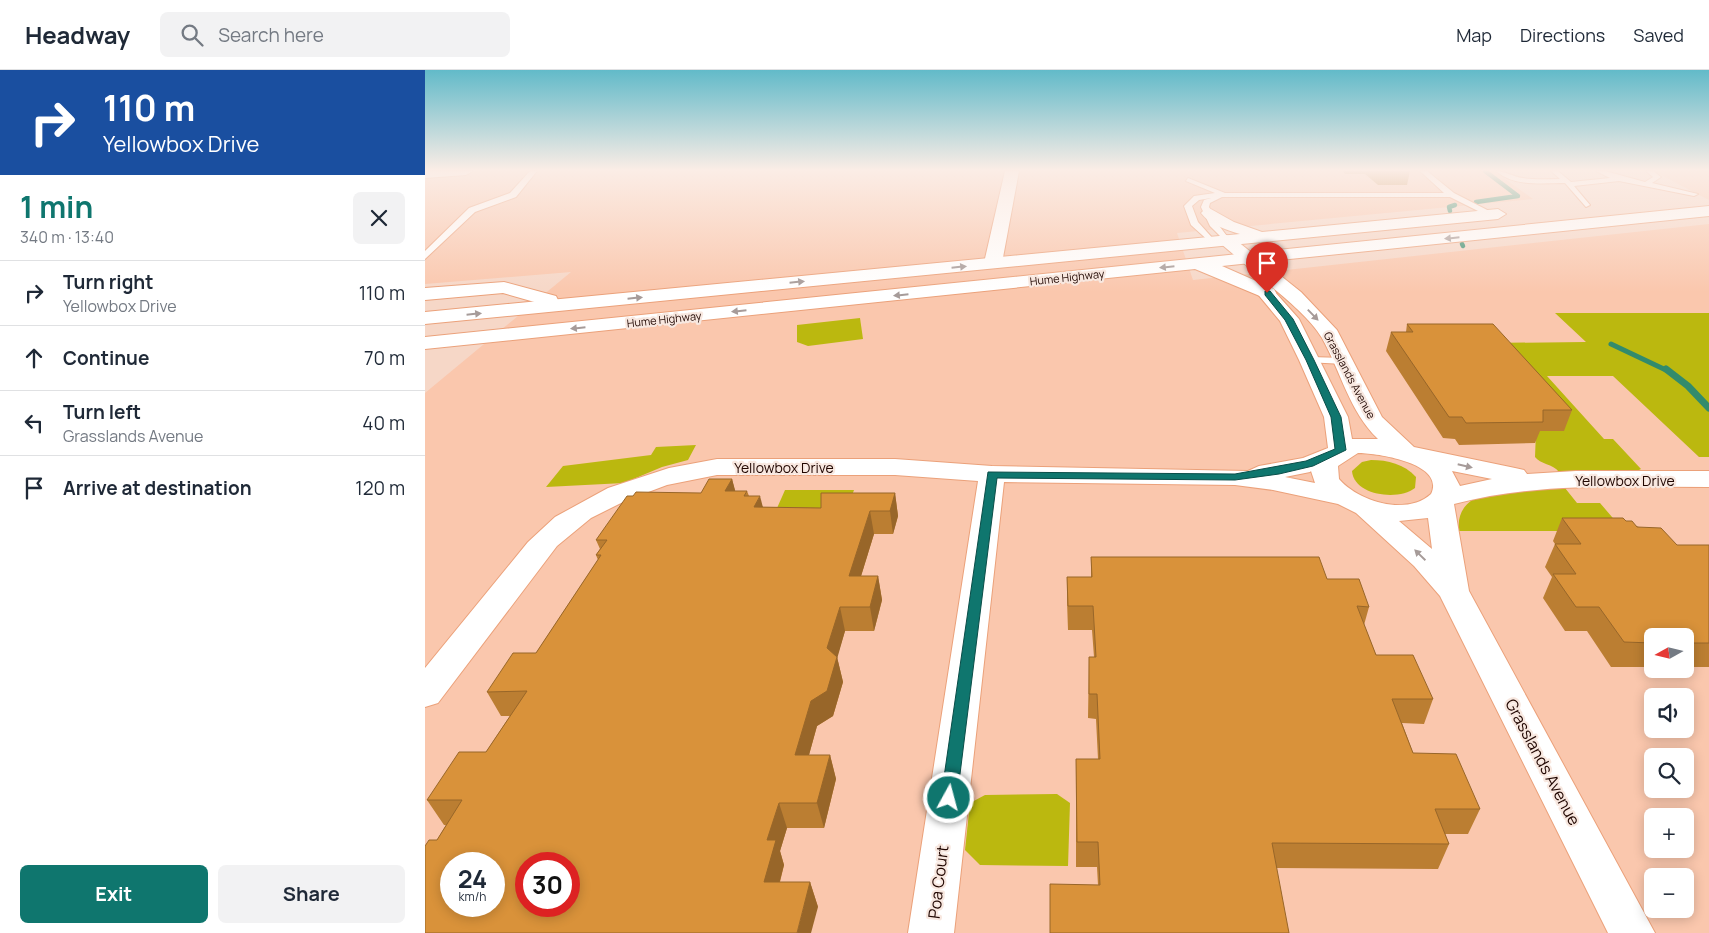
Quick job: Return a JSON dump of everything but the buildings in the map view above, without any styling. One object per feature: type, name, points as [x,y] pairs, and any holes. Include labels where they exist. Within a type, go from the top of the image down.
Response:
[{"type":"main road","points":[[993,263],[1004,211]]},
{"type":"main road","name":"Hume Highway","points":[[425,344],[1706,211]]},
{"type":"main road","name":"Hume Highway","points":[[425,318],[1510,212]]},
{"type":"main road","points":[[1209,213],[1239,230],[1270,236]]},
{"type":"main road","name":"Grasslands Avenue","points":[[1219,241],[1242,259],[1268,284],[1325,328],[1344,361],[1372,420],[1411,454],[1433,466],[1443,476],[1447,488],[1442,501],[1453,591]]},
{"type":"main road","points":[[1192,264],[1268,284],[1285,265],[1329,250]]},
{"type":"main road","name":"Grasslands Avenue","points":[[1268,284],[1310,360],[1336,417],[1337,452],[1326,461],[1323,470],[1326,479],[1333,489],[1356,503],[1425,559],[1453,591],[1632,933]]},
{"type":"main road","points":[[425,294],[505,287],[549,300],[545,307]]},
{"type":"main road","points":[[1235,477],[1279,471],[1310,464],[1337,452],[1371,446],[1541,480]]},
{"type":"main road","name":"Yellowbox Drive","points":[[425,692],[537,548],[574,518],[608,499],[661,477],[717,467],[895,467],[991,474],[1235,477]]},
{"type":"main road","name":"Poa Court","points":[[931,933],[991,474]]},
{"type":"main road","points":[[1235,477],[1273,482],[1387,512],[1408,513],[1426,510],[1442,501],[1488,487],[1541,480]]},
{"type":"main road","name":"Yellowbox Drive","points":[[1541,480],[1709,479]]},
{"type":"lane","points":[[425,256],[471,211]]},
{"type":"lane","points":[[1189,211],[1194,223],[1219,241]]},
{"type":"lane","points":[[1485,211],[1491,214]]},
{"type":"lane","points":[[1209,213],[1219,241]]},
{"type":"lane","points":[[1310,360],[1344,361]]},
{"type":"shaded area","points":[[425,211],[1404,211],[1177,233],[1193,280],[1709,224],[1709,933],[425,933],[425,393],[571,272],[425,284]]},
{"type":"shaded area","points":[[1555,313],[1709,313],[1709,457],[1699,457],[1613,376],[1547,376],[1604,439],[1613,439],[1641,469],[1637,471],[1559,472],[1537,459],[1535,457],[1536,431],[1488,343],[1586,342]]},
{"type":"shaded area","points":[[860,318],[863,339],[808,346],[797,342],[797,325]]},
{"type":"shaded area","points":[[696,445],[688,460],[662,467],[624,483],[546,487],[563,466],[651,455],[656,447]]},
{"type":"shaded area","points":[[1371,460],[1390,462],[1406,469],[1416,477],[1415,488],[1408,492],[1389,495],[1378,494],[1360,486],[1352,471],[1362,462]]},
{"type":"shaded area","points":[[1565,488],[1577,503],[1600,503],[1624,531],[1459,531],[1460,515],[1468,503],[1481,496],[1497,491],[1515,489]]},
{"type":"shaded area","points":[[785,490],[854,490],[845,515],[774,515]]},
{"type":"shaded area","points":[[1057,794],[1070,803],[1068,866],[980,865],[965,850],[970,803],[985,795]]},
{"type":"waterway","points":[[1611,344],[1668,371]]},
{"type":"waterway","points":[[1666,369],[1688,386],[1709,408]]},
{"type":"route","points":[[949,798],[991,474],[1235,477],[1279,471],[1310,464],[1341,450],[1336,417],[1310,360],[1289,319],[1267,293]]}]
